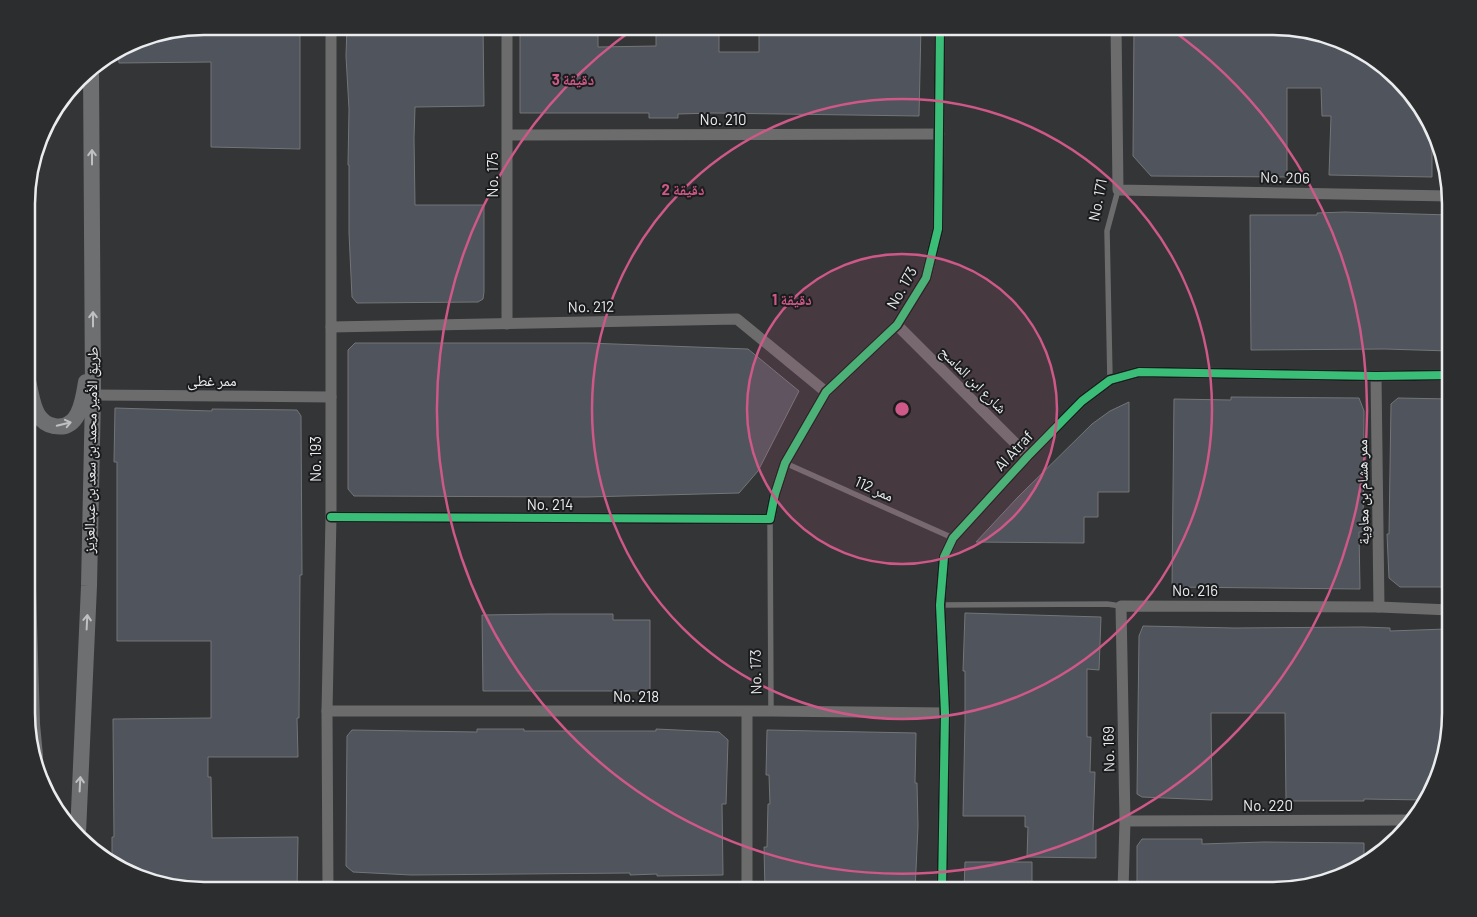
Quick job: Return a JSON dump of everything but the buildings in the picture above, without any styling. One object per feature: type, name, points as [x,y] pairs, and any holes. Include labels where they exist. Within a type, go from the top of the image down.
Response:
[{"type":"main road","name":"طريق الأمير محمد بن سعد بن عبدالعزيز","points":[[78,825],[89,586],[93,395],[91,79]]},
{"type":"main road","points":[[35,408],[44,422],[49,425],[59,427],[74,422],[83,400],[93,347]]},
{"type":"street","name":"No. 193","points":[[328,882],[331,517],[331,35]]},
{"type":"street","name":"No. 175","points":[[507,35],[507,324]]},
{"type":"street","name":"No. 173","points":[[770,520],[775,494],[785,463],[826,392],[897,325],[926,278],[938,229],[940,35]]},
{"type":"street","name":"No. 171","points":[[1116,35],[1118,190]]},
{"type":"street","name":"No. 210","points":[[508,135],[939,134]]},
{"type":"street","name":"No. 206","points":[[1118,190],[1442,196]]},
{"type":"street","name":"No. 212","points":[[331,326],[737,319],[826,392]]},
{"type":"street","name":"شارع ابن الماسح","points":[[897,325],[1028,456]]},
{"type":"street","name":"Al Atraf","points":[[942,882],[945,713],[940,605],[944,557],[953,538],[1082,400],[1110,380],[1140,372],[1376,376],[1442,375]]},
{"type":"street","name":"ممر هشام بن معاوية","points":[[1376,376],[1379,607]]},
{"type":"street","name":"ممر غطى","points":[[93,395],[331,397]]},
{"type":"street","name":"No. 214","points":[[331,517],[770,520]]},
{"type":"street","name":"No. 216","points":[[1121,606],[1379,607],[1442,610]]},
{"type":"street","name":"No. 169","points":[[1121,606],[1125,822],[1123,882]]},
{"type":"street","name":"No. 218","points":[[328,711],[945,713]]},
{"type":"street","name":"No. 173","points":[[747,712],[747,882]]},
{"type":"street","name":"No. 220","points":[[1125,822],[1403,820]]},
{"type":"lane","name":"No. 171","points":[[1110,380],[1107,230],[1118,190]]},
{"type":"lane","name":"ممر 112","points":[[785,463],[953,538]]},
{"type":"lane","name":"No. 173","points":[[770,520],[771,711]]},
{"type":"lane","name":"No. 216","points":[[940,605],[1107,604],[1121,606]]},
{"type":"cycle path","points":[[331,517],[770,519],[775,494],[785,463],[826,392],[897,325],[926,278],[938,229],[940,35]]},
{"type":"cycle path","points":[[942,882],[945,713],[940,605],[944,557],[953,538],[1028,456],[1082,401],[1110,380],[1139,372],[1376,376],[1442,375]]}]
